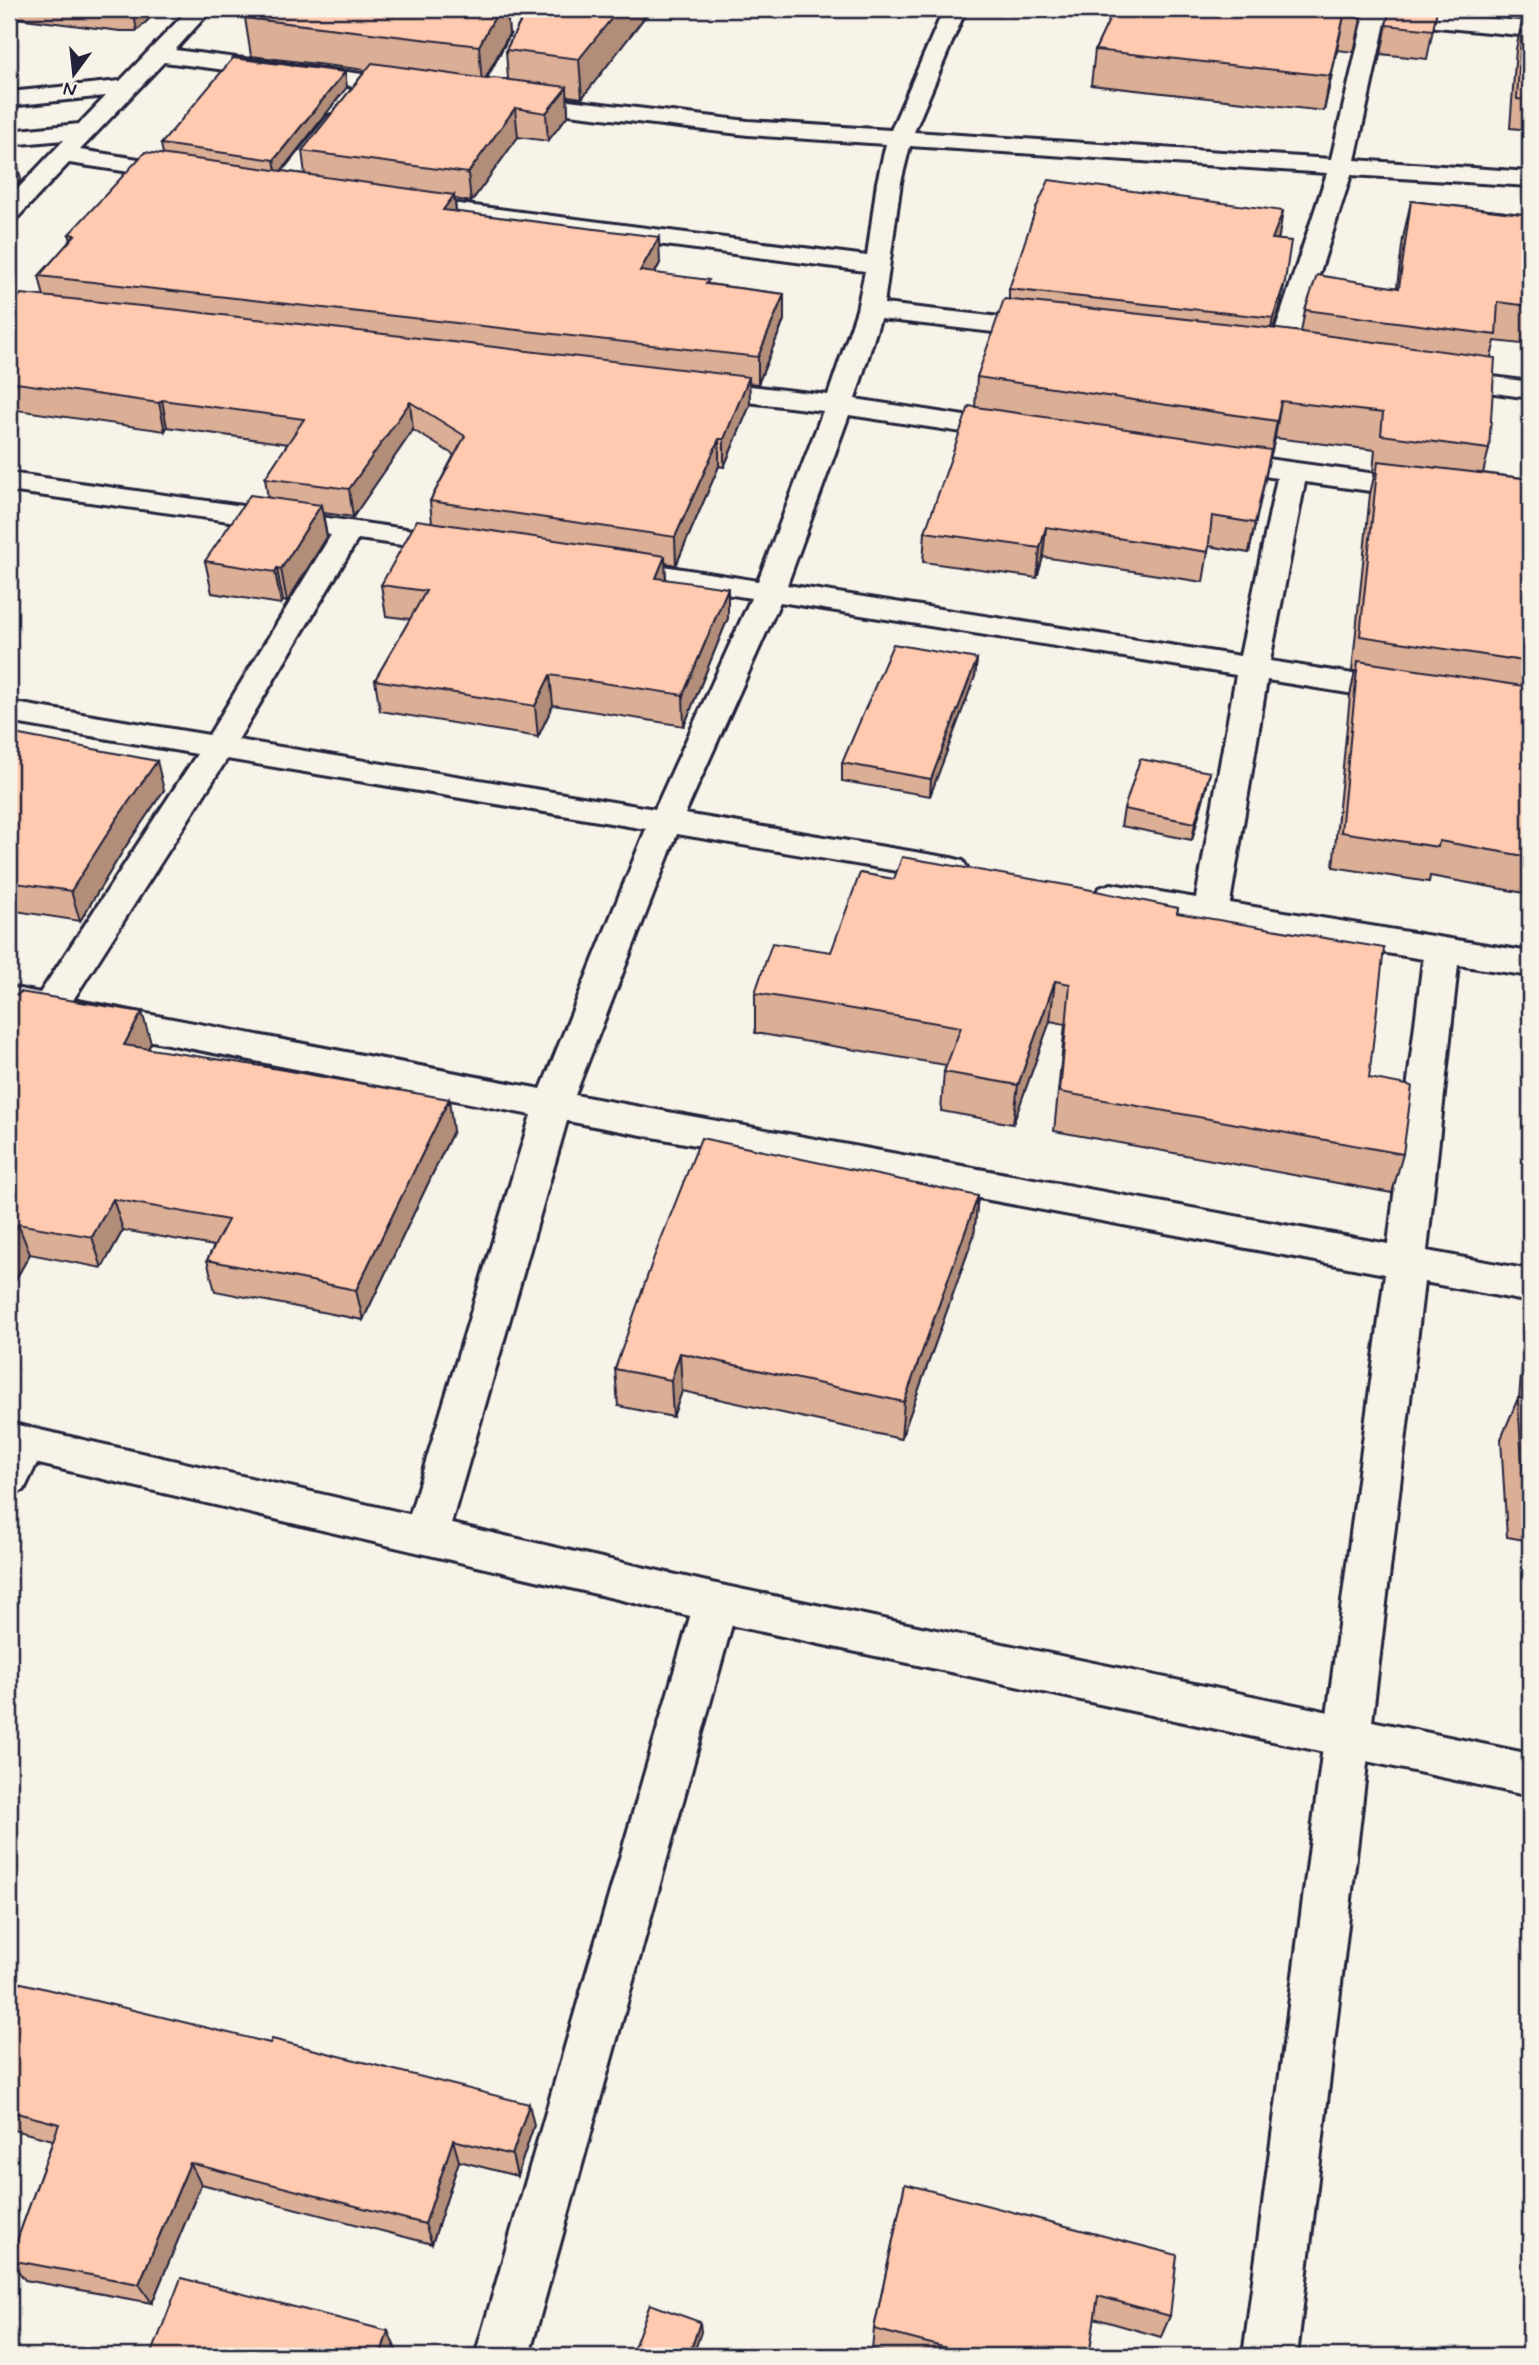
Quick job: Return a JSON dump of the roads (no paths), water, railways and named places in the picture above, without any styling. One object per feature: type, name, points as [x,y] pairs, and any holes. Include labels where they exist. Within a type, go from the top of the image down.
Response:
[{"type":"street","points":[[9,212],[201,9]]},
{"type":"street","points":[[397,9],[482,17],[510,21],[520,26],[524,32],[490,98]]},
{"type":"street","points":[[426,1534],[552,1105],[666,820],[770,590],[839,405],[870,310],[889,182],[899,140],[955,9]]},
{"type":"street","points":[[1324,9],[1376,14],[1446,15],[1530,29]]},
{"type":"street","points":[[1253,353],[1293,358],[1342,165],[1376,14]]},
{"type":"street","points":[[156,54],[436,90]]},
{"type":"street","points":[[283,188],[367,82]]},
{"type":"street","points":[[9,99],[126,87]]},
{"type":"street","points":[[463,94],[748,128],[899,140],[1342,165],[1530,179]]},
{"type":"street","points":[[9,138],[85,131]]},
{"type":"street","points":[[62,155],[214,178]]},
{"type":"street","points":[[255,184],[309,191]]},
{"type":"street","points":[[374,200],[878,265]]},
{"type":"street","points":[[870,310],[1075,333]]},
{"type":"street","points":[[1412,374],[1530,390]]},
{"type":"street","points":[[675,386],[839,405],[1045,436]]},
{"type":"street","points":[[1196,458],[1530,504]]},
{"type":"street","points":[[1211,913],[1253,669],[1292,473]]},
{"type":"street","points":[[9,482],[350,527],[486,548]]},
{"type":"street","points":[[50,1007],[219,745],[350,527]]},
{"type":"street","points":[[580,562],[1438,697]]},
{"type":"street","points":[[9,712],[979,874]]},
{"type":"street","points":[[1075,890],[1530,964]]},
{"type":"street","points":[[1270,2356],[1406,1263],[1441,950]]},
{"type":"street","points":[[9,1000],[552,1105],[1530,1286]]},
{"type":"street","points":[[14,1454],[426,1534],[716,1603],[1530,1775]]},
{"type":"street","points":[[502,2356],[716,1603]]}]
